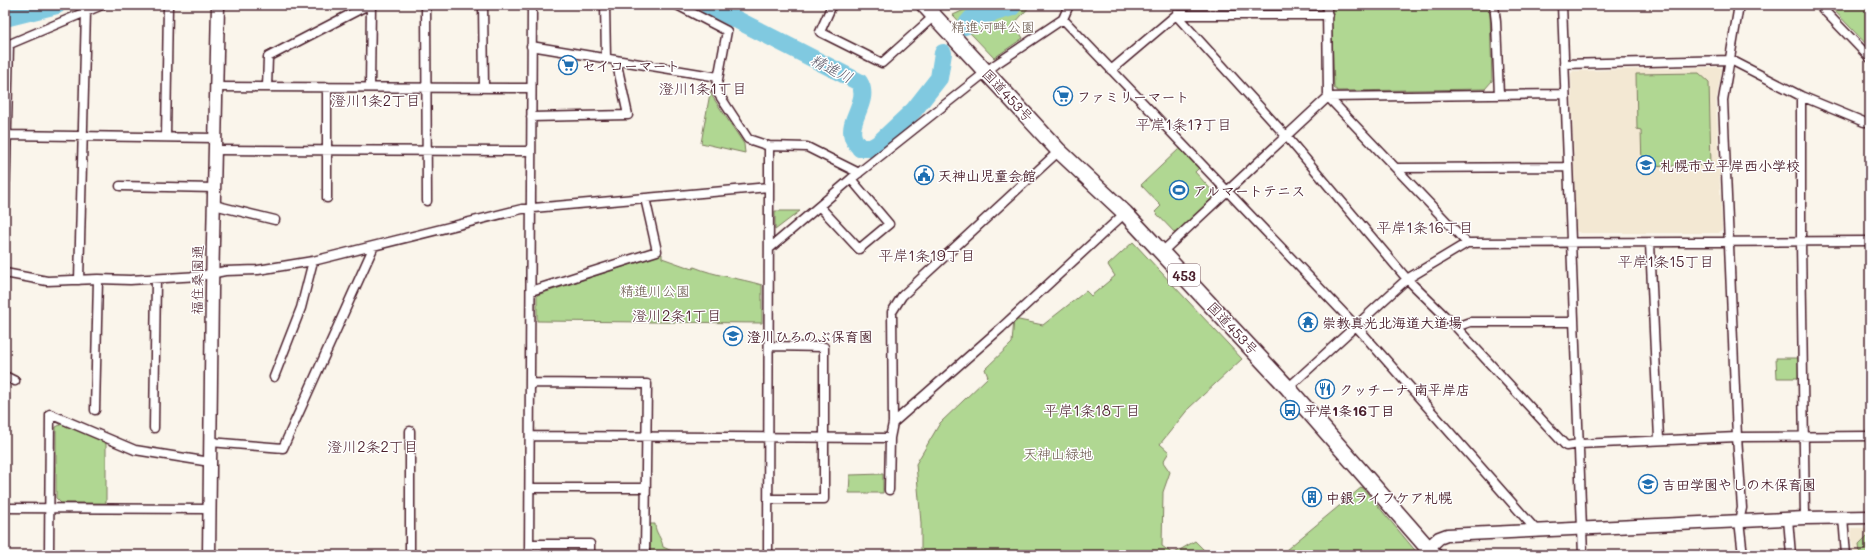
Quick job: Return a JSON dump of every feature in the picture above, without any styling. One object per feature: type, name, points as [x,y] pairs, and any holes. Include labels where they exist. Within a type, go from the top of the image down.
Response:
[{"type":"highway","name":"国道453号","points":[[929,10],[1059,151],[1125,213],[1288,388],[1431,552]]},
{"type":"street","points":[[5,205],[7,45],[102,5]]},
{"type":"street","points":[[166,137],[168,5]]},
{"type":"street","name":"福住桑園通","points":[[209,555],[218,5]]},
{"type":"street","points":[[267,87],[268,57],[369,5],[370,87]]},
{"type":"street","points":[[426,5],[427,201]]},
{"type":"street","points":[[483,5],[484,88]]},
{"type":"street","points":[[530,555],[532,5]]},
{"type":"street","points":[[605,5],[606,58]]},
{"type":"street","points":[[677,5],[727,31],[716,90],[748,139],[769,146],[807,147],[859,173]]},
{"type":"street","points":[[832,5],[820,32],[882,63],[929,10]]},
{"type":"street","points":[[770,248],[859,173],[996,64],[1063,19],[1069,5]]},
{"type":"street","points":[[1327,5],[1328,97],[1467,243]]},
{"type":"street","points":[[1494,5],[1499,95]]},
{"type":"street","points":[[1562,5],[1583,555]]},
{"type":"street","points":[[1739,5],[1731,60],[1723,100],[1737,437],[1742,508],[1739,521],[1743,555]]},
{"type":"street","points":[[1819,5],[1870,58]]},
{"type":"street","points":[[79,280],[86,11]]},
{"type":"street","points":[[1111,70],[1176,15],[1328,15]]},
{"type":"street","points":[[1176,15],[1287,137],[1407,279],[1456,327],[1566,446],[1658,439],[1870,436]]},
{"type":"street","points":[[1063,19],[1229,191],[1356,326],[1536,530]]},
{"type":"street","points":[[531,46],[718,76]]},
{"type":"street","points":[[531,117],[628,115],[616,60]]},
{"type":"street","points":[[1564,64],[1731,60],[1801,96],[1864,122],[1870,122]]},
{"type":"street","points":[[216,87],[531,88]]},
{"type":"street","points":[[327,87],[327,198]]},
{"type":"street","points":[[1162,252],[1287,137],[1328,97],[1566,94]]},
{"type":"street","points":[[1801,96],[1801,242],[1805,518]]},
{"type":"street","points":[[6,135],[166,137],[215,144],[327,150],[531,152]]},
{"type":"street","points":[[768,555],[770,346],[769,146]]},
{"type":"street","points":[[889,490],[890,438],[893,423],[892,312],[902,296],[1059,151]]},
{"type":"street","points":[[1396,168],[1568,168]]},
{"type":"street","points":[[820,207],[859,249],[889,224],[852,179]]},
{"type":"street","points":[[120,186],[214,188]]},
{"type":"street","points":[[5,273],[47,281],[156,279],[288,266],[522,209],[769,187]]},
{"type":"street","points":[[531,291],[657,251],[645,198]]},
{"type":"street","points":[[214,205],[275,220]]},
{"type":"street","points":[[893,423],[1125,213]]},
{"type":"street","points":[[1288,388],[1407,279],[1467,243],[1570,244],[1870,241]]},
{"type":"street","points":[[1650,243],[1658,439]]},
{"type":"street","points":[[210,442],[283,448],[374,246]]},
{"type":"street","points":[[274,377],[301,308],[313,261]]},
{"type":"street","points":[[95,410],[98,279]]},
{"type":"street","points":[[154,428],[156,279]]},
{"type":"street","points":[[1456,327],[1470,322],[1574,322]]},
{"type":"street","points":[[769,499],[824,499],[824,347],[770,346]]},
{"type":"street","points":[[5,376],[15,381]]},
{"type":"street","points":[[531,383],[647,384],[645,555]]},
{"type":"street","points":[[49,555],[50,414],[135,450],[210,462]]},
{"type":"street","points":[[410,431],[410,555]]},
{"type":"street","points":[[530,436],[890,438]]},
{"type":"street","points":[[530,488],[646,488]]},
{"type":"street","points":[[5,508],[209,509]]},
{"type":"street","points":[[1843,517],[1846,555]]},
{"type":"street","points":[[1431,552],[1439,538],[1447,535],[1805,518],[1870,517]]},
{"type":"street","points":[[1788,519],[1791,555]]},
{"type":"street","points":[[530,544],[590,544],[590,555]]},
{"type":"shaded area","name":"札幌市立平岸西小学校","points":[[1722,68],[1716,102],[1722,229],[1719,233],[1580,233],[1576,231],[1571,74],[1573,71]]},
{"type":"shaded area","points":[[1851,528],[1870,528],[1870,555],[1853,555]]},
{"type":"green space","name":"精進河畔公園","points":[[975,5],[1031,5],[1014,24],[1023,38],[994,58],[953,15]]},
{"type":"green space","points":[[1331,5],[1488,5],[1490,13],[1492,81],[1485,89],[1338,91],[1334,88]]},
{"type":"green space","points":[[1829,5],[1870,5],[1870,48]]},
{"type":"green space","points":[[1699,73],[1709,82],[1711,165],[1642,167],[1641,130],[1637,129],[1636,74]]},
{"type":"green space","points":[[710,93],[744,144],[745,153],[701,143]]},
{"type":"green space","name":"アルマートテニス","points":[[1180,148],[1199,168],[1195,172],[1217,196],[1176,234],[1155,212],[1161,206],[1141,185]]},
{"type":"green space","points":[[775,211],[800,211],[775,230]]},
{"type":"green space","name":"天神山緑地","points":[[1133,242],[1242,359],[1189,408],[1160,444],[1169,452],[1163,462],[1170,472],[1163,492],[1162,546],[1173,554],[1195,541],[1209,555],[921,555],[921,523],[916,464],[940,423],[988,377],[985,369],[1012,343],[1014,319],[1043,325],[1086,291],[1091,296],[1115,276],[1108,265]]},
{"type":"green space","name":"精進川公園","points":[[662,254],[662,258],[693,269],[694,267],[711,273],[762,285],[762,323],[537,321],[537,295]]},
{"type":"green space","points":[[1776,358],[1804,358],[1804,378],[1777,378]]},
{"type":"green space","points":[[62,424],[106,442],[106,503],[61,503],[56,498],[56,427]]},
{"type":"green space","points":[[883,474],[883,493],[849,493],[850,475]]},
{"type":"green space","points":[[1362,487],[1419,555],[1280,555]]},
{"type":"green space","points":[[650,524],[655,524],[663,547],[681,555],[650,555]]},
{"type":"green space","points":[[1868,535],[1870,535],[1870,555],[1860,555],[1859,544]]},
{"type":"waterway","name":"精進川","points":[[5,18],[57,5]]},
{"type":"waterway","name":"精進川","points":[[708,5],[859,82],[862,89],[861,103],[852,130],[854,140],[860,148],[871,148],[878,144],[914,110],[939,78],[943,53]]},
{"type":"waterway","name":"精進川","points":[[965,26],[971,19],[1012,7],[1013,5]]},
{"type":"place","name":"セイコーマート","points":[[568,65]]},
{"type":"place","name":"ファミリーマート","points":[[1063,96]]},
{"type":"place","name":"札幌市立平岸西小学校","points":[[1646,165]]},
{"type":"place","name":"天神山児童会館","points":[[924,175]]},
{"type":"place","name":"アルマートテニス","points":[[1179,190]]},
{"type":"place","name":"崇教真光北海道大道場","points":[[1308,322]]},
{"type":"place","name":"澄川ひろのぶ保育園","points":[[733,336]]},
{"type":"place","name":"クッチーナ 南平岸店","points":[[1325,389]]},
{"type":"place","name":"平岸1条16丁目","points":[[1290,410]]},
{"type":"place","name":"吉田学園やしの木保育園","points":[[1648,484]]},
{"type":"place","name":"中銀ライフケア札幌","points":[[1312,497]]},
{"type":"district","name":"澄川1条1丁目","points":[[703,88]]},
{"type":"district","name":"澄川1条2丁目","points":[[376,100]]},
{"type":"district","name":"平岸1条17丁目","points":[[1184,124]]},
{"type":"district","name":"平岸1条16丁目","points":[[1425,227]]},
{"type":"district","name":"平岸1条19丁目","points":[[927,255]]},
{"type":"district","name":"平岸1条15丁目","points":[[1666,261]]},
{"type":"district","name":"澄川2条1丁目","points":[[677,315]]},
{"type":"district","name":"平岸1条18丁目","points":[[1092,410]]},
{"type":"district","name":"澄川2条2丁目","points":[[373,446]]}]
